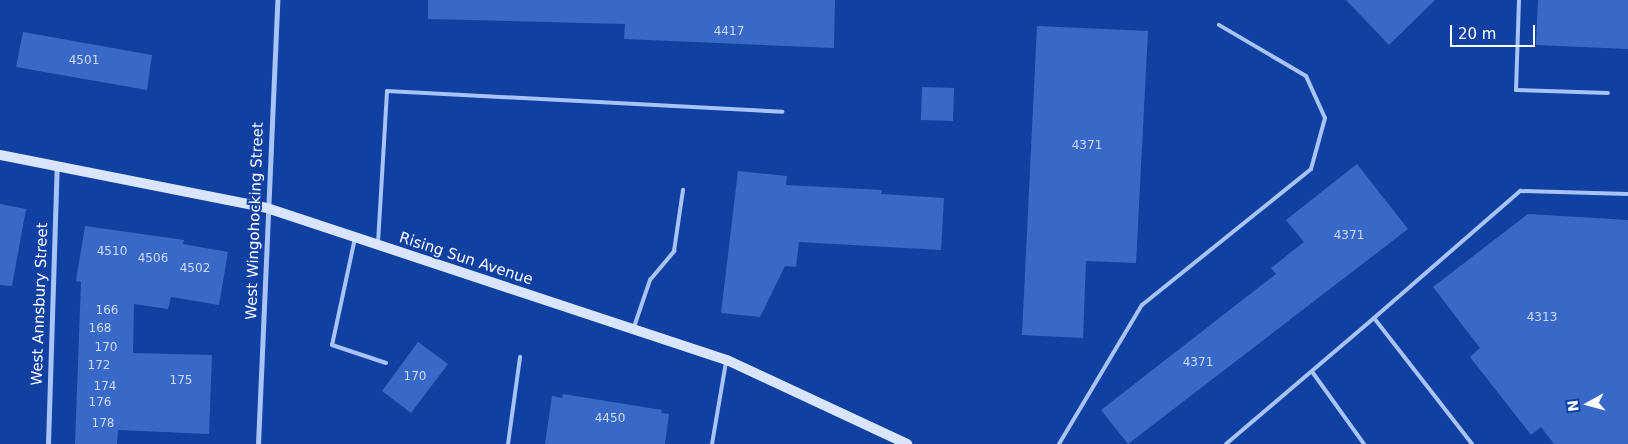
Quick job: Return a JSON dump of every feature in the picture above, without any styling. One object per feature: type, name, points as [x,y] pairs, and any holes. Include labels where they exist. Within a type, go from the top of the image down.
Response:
[{"type":"street","name":"West Wingohocking Street","points":[[258,444],[276,0]]},
{"type":"street","name":"Rising Sun Avenue","points":[[0,155],[268,208],[726,360],[907,444]]},
{"type":"street","name":"West Annsbury Street","points":[[48,444],[57,165]]},
{"type":"lane","points":[[1519,0],[1516,90],[1608,93]]},
{"type":"lane","points":[[1059,444],[1142,305],[1311,169],[1325,118],[1306,76],[1219,25]]},
{"type":"lane","points":[[377,245],[387,91],[782,112]]},
{"type":"lane","points":[[633,329],[650,280],[674,251],[683,190]]},
{"type":"lane","points":[[1226,444],[1313,373],[1520,191],[1628,194]]},
{"type":"lane","points":[[356,238],[332,345],[386,363]]},
{"type":"lane","points":[[1374,318],[1472,444]]},
{"type":"lane","points":[[508,444],[520,357]]},
{"type":"lane","points":[[712,444],[726,360]]},
{"type":"lane","points":[[1313,373],[1364,444]]},
{"type":"building","points":[[428,0],[835,0],[834,48],[624,39],[625,24],[428,19]]},
{"type":"building","points":[[1346,0],[1435,0],[1389,45]]},
{"type":"building","points":[[1538,0],[1628,0],[1628,49],[1536,45]]},
{"type":"building","points":[[1037,26],[1148,31],[1136,263],[1086,261],[1083,338],[1022,335]]},
{"type":"building","points":[[23,32],[152,55],[147,90],[16,67]]},
{"type":"building","points":[[922,87],[954,88],[953,121],[921,120]]},
{"type":"building","points":[[1357,164],[1408,229],[1128,444],[1101,410],[1276,274],[1271,268],[1304,242],[1286,220]]},
{"type":"building","points":[[738,171],[787,176],[786,185],[882,190],[881,194],[944,198],[941,250],[799,242],[796,267],[785,266],[760,317],[721,313]]},
{"type":"building","points":[[0,204],[26,209],[12,286],[0,285]]},
{"type":"building","points":[[1528,214],[1628,220],[1628,444],[1554,444],[1541,427],[1531,435],[1470,357],[1480,348],[1433,287]]},
{"type":"building","points":[[85,226],[184,240],[183,244],[228,252],[219,305],[171,297],[168,309],[134,304],[133,353],[212,355],[209,434],[118,430],[117,444],[75,444],[81,282],[76,281]]},
{"type":"building","points":[[418,342],[448,364],[411,413],[382,391]]},
{"type":"building","points":[[563,394],[662,410],[661,413],[669,414],[665,444],[545,444],[552,396],[562,398]]}]
